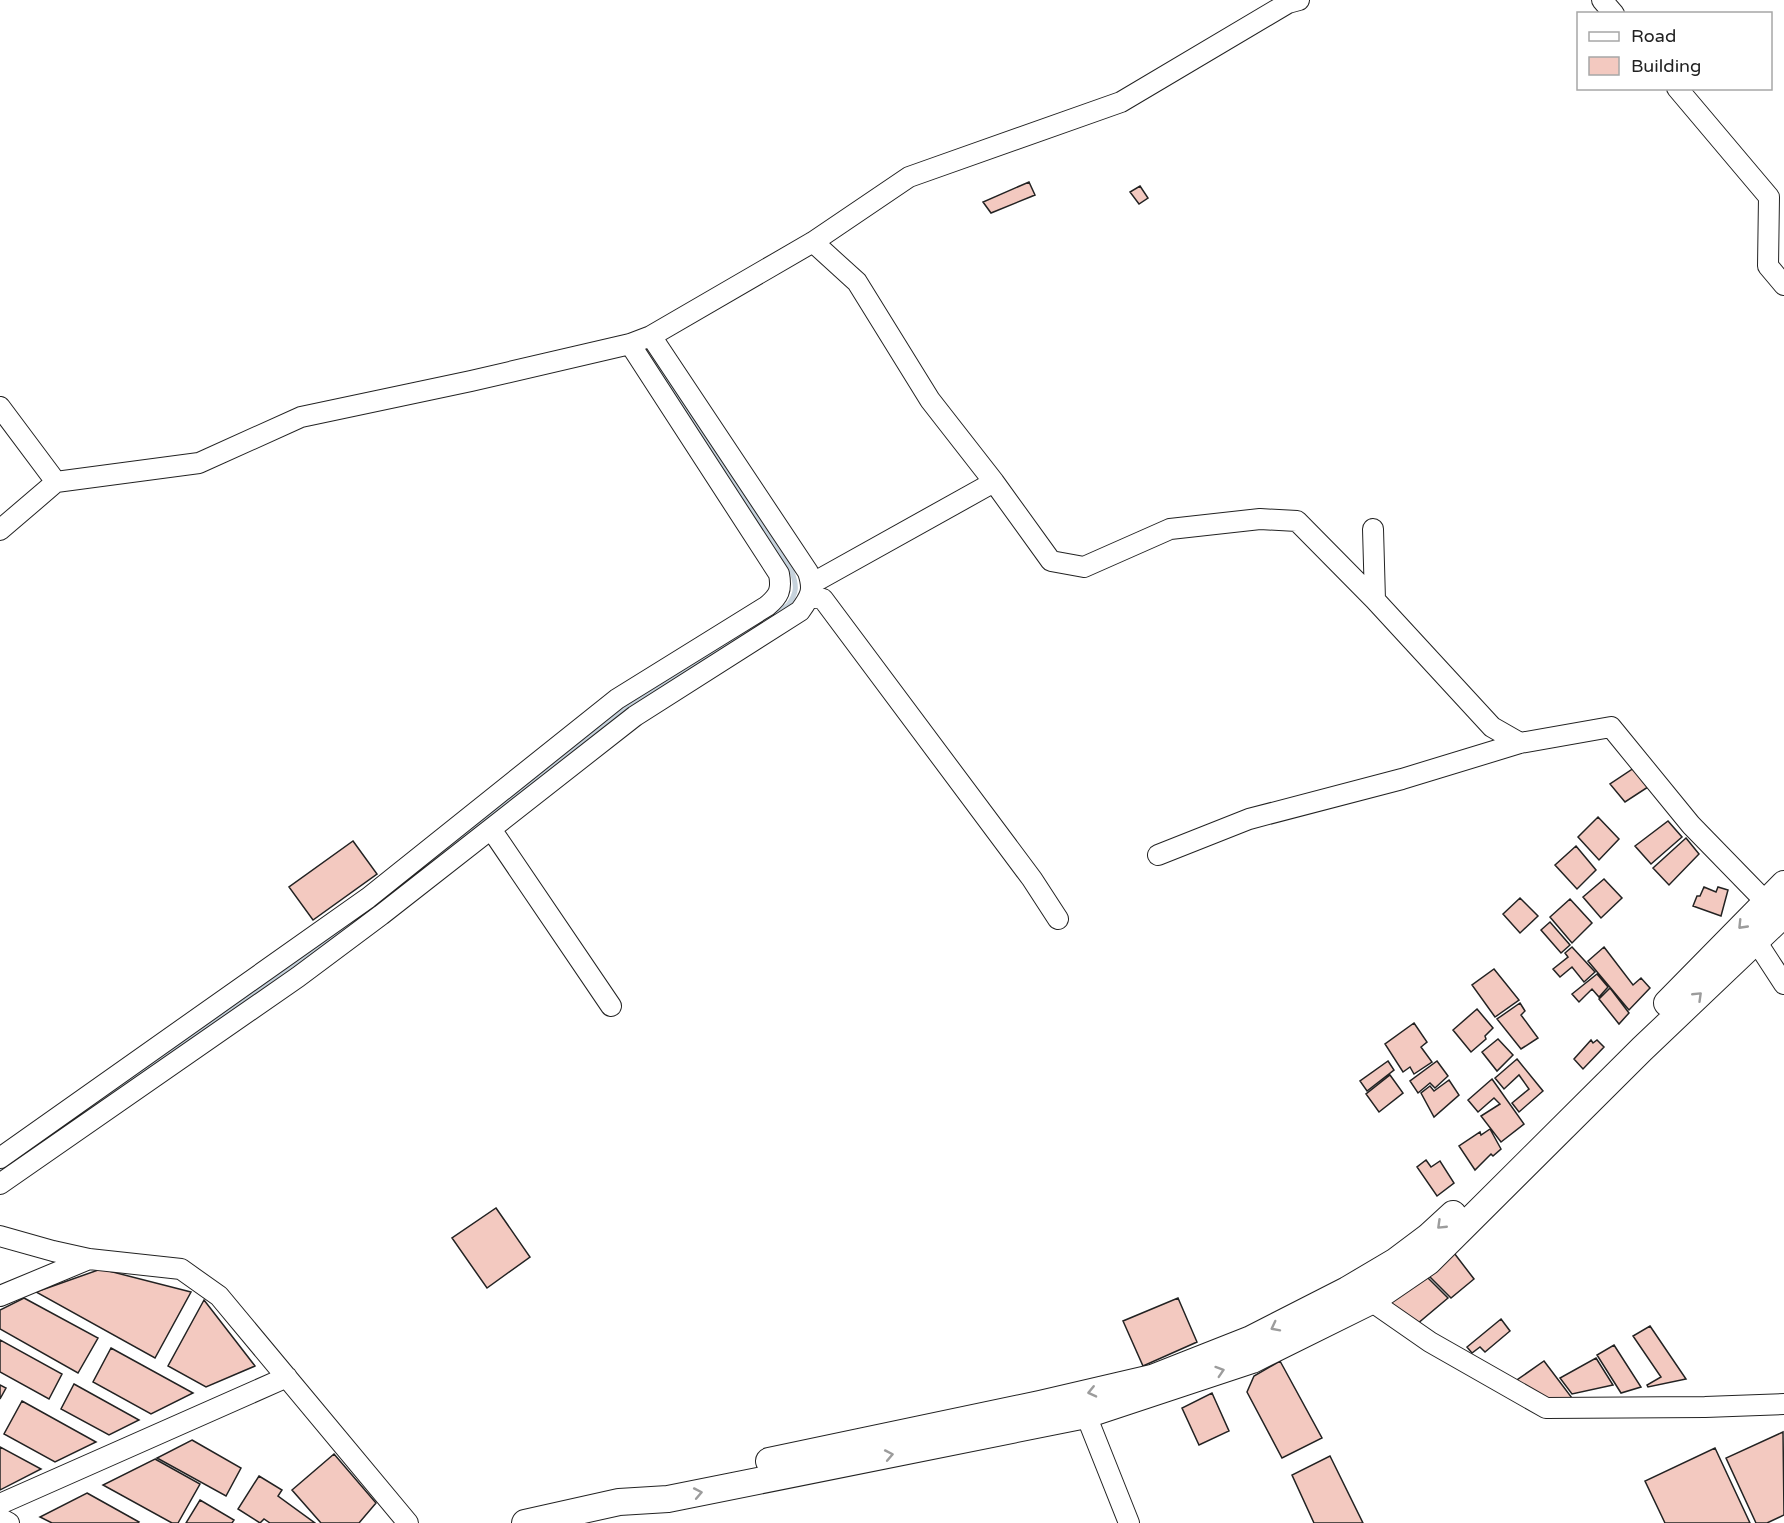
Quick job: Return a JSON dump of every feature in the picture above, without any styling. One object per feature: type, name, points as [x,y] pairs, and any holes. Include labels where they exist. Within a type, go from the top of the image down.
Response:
[{"type":"main road","points":[[525,1523],[619,1502],[668,1499],[1086,1415],[1252,1360],[1371,1301],[1428,1262],[1642,1049],[1756,941],[1775,908],[1784,884]]},
{"type":"main road","points":[[619,1502],[657,1484],[1040,1404],[1152,1378],[1251,1340],[1347,1290],[1396,1261],[1428,1237],[1775,908]]},
{"type":"street","points":[[0,530],[56,482],[199,463],[301,417],[471,381],[630,344],[651,336],[813,243],[909,177],[1122,102],[1288,3],[1299,0]]},
{"type":"street","points":[[1602,0],[1612,12]]},
{"type":"street","points":[[1679,90],[1769,197],[1768,266],[1784,285]]},
{"type":"street","points":[[813,243],[857,282],[930,400],[994,482],[1051,561],[1084,567],[1170,529],[1260,519],[1297,520],[1375,600],[1492,727],[1520,743]]},
{"type":"street","points":[[651,336],[807,572],[811,591],[823,599],[1032,879],[1058,919]]},
{"type":"street","points":[[0,1158],[368,898],[617,699],[767,606],[776,598],[781,586],[779,574],[630,344]]},
{"type":"street","points":[[0,407],[56,482]]},
{"type":"street","points":[[0,1184],[298,977],[636,716],[800,611],[811,591],[994,482]]},
{"type":"street","points":[[1373,529],[1375,600]]},
{"type":"street","points":[[1158,855],[1249,819],[1402,779],[1520,743],[1611,727],[1691,825],[1775,908]]},
{"type":"street","points":[[491,829],[611,1006]]},
{"type":"street","points":[[368,898],[381,915]]},
{"type":"street","points":[[1756,941],[1784,984]]},
{"type":"street","points":[[0,1236],[89,1259],[181,1269],[219,1296],[408,1523]]},
{"type":"street","points":[[0,1296],[89,1259]]},
{"type":"street","points":[[1371,1301],[1430,1342],[1546,1408],[1784,1404]]},
{"type":"street","points":[[0,1504],[287,1377]]},
{"type":"street","points":[[1086,1415],[1129,1523]]},
{"type":"street","points":[[0,1518],[9,1523]]},
{"type":"building","points":[[1029,182],[1035,195],[991,213],[983,202]]},
{"type":"building","points":[[1140,186],[1148,198],[1139,204],[1130,192]]},
{"type":"building","points":[[1634,768],[1648,787],[1625,802],[1610,784]]},
{"type":"building","points":[[1598,817],[1619,839],[1599,860],[1578,837]]},
{"type":"building","points":[[1668,821],[1682,837],[1651,864],[1635,846]]},
{"type":"building","points":[[1686,838],[1699,854],[1669,885],[1653,868]]},
{"type":"building","points":[[353,841],[377,874],[313,920],[289,887]]},
{"type":"building","points":[[1576,846],[1596,870],[1577,889],[1555,865]]},
{"type":"building","points":[[1604,879],[1622,898],[1601,918],[1583,897]]},
{"type":"building","points":[[1704,887],[1716,892],[1718,887],[1728,890],[1721,916],[1693,906]]},
{"type":"building","points":[[1520,898],[1538,916],[1520,933],[1503,914]]},
{"type":"building","points":[[1570,899],[1592,923],[1572,943],[1550,917]]},
{"type":"building","points":[[1550,922],[1570,945],[1561,953],[1541,930]]},
{"type":"building","points":[[1572,947],[1595,972],[1584,982],[1572,967],[1560,977],[1553,969],[1568,957],[1565,953]]},
{"type":"building","points":[[1604,947],[1633,985],[1641,978],[1650,988],[1629,1010],[1588,961]]},
{"type":"building","points":[[1494,969],[1519,1000],[1495,1017],[1472,985]]},
{"type":"building","points":[[1597,974],[1608,987],[1599,997],[1592,989],[1579,1002],[1572,994]]},
{"type":"building","points":[[1610,988],[1629,1013],[1619,1024],[1599,999]]},
{"type":"building","points":[[1520,1003],[1525,1011],[1521,1015],[1538,1038],[1521,1049],[1497,1019]]},
{"type":"building","points":[[1477,1009],[1493,1028],[1485,1036],[1486,1039],[1471,1052],[1453,1030]]},
{"type":"building","points":[[1414,1023],[1427,1042],[1421,1047],[1432,1062],[1414,1074],[1410,1067],[1403,1072],[1385,1044]]},
{"type":"building","points":[[1498,1039],[1513,1055],[1497,1071],[1482,1052]]},
{"type":"building","points":[[1591,1040],[1593,1043],[1597,1040],[1604,1047],[1583,1069],[1574,1059]]},
{"type":"building","points":[[1517,1059],[1543,1091],[1519,1112],[1512,1103],[1529,1089],[1519,1075],[1504,1089],[1495,1078]]},
{"type":"building","points":[[1388,1061],[1394,1070],[1367,1091],[1360,1081]]},
{"type":"building","points":[[1437,1061],[1448,1076],[1435,1088],[1430,1083],[1418,1093],[1410,1081]]},
{"type":"building","points":[[1390,1075],[1403,1093],[1379,1112],[1366,1094]]},
{"type":"building","points":[[1492,1079],[1524,1124],[1501,1142],[1481,1116],[1500,1104],[1494,1098],[1478,1112],[1468,1100]]},
{"type":"building","points":[[1449,1080],[1459,1095],[1434,1117],[1421,1093],[1430,1086],[1434,1091]]},
{"type":"building","points":[[1490,1129],[1501,1149],[1493,1156],[1491,1154],[1475,1170],[1459,1146],[1480,1132],[1481,1135]]},
{"type":"building","points":[[1426,1160],[1431,1167],[1440,1161],[1454,1183],[1437,1196],[1417,1167]]},
{"type":"building","points":[[496,1208],[530,1257],[487,1288],[452,1238]]},
{"type":"building","points":[[1451,1249],[1474,1279],[1451,1298],[1425,1272]]},
{"type":"building","points":[[101,1269],[191,1292],[155,1358],[36,1292]]},
{"type":"building","points":[[1423,1273],[1448,1298],[1417,1324],[1386,1305]]},
{"type":"building","points":[[24,1298],[98,1338],[78,1373],[0,1329],[0,1310]]},
{"type":"building","points":[[1178,1298],[1197,1342],[1143,1366],[1123,1321]]},
{"type":"building","points":[[204,1300],[255,1366],[206,1387],[168,1366]]},
{"type":"building","points":[[1501,1319],[1510,1331],[1485,1352],[1480,1347],[1472,1353],[1467,1347]]},
{"type":"building","points":[[1650,1326],[1686,1379],[1648,1387],[1647,1385],[1661,1377],[1633,1336]]},
{"type":"building","points":[[0,1340],[62,1374],[49,1399],[0,1372]]},
{"type":"building","points":[[1614,1345],[1641,1387],[1621,1393],[1597,1355]]},
{"type":"building","points":[[111,1348],[193,1393],[151,1414],[93,1382]]},
{"type":"building","points":[[1596,1358],[1613,1385],[1572,1394],[1560,1378]]},
{"type":"building","points":[[1280,1361],[1322,1438],[1282,1458],[1247,1392],[1254,1376]]},
{"type":"building","points":[[1544,1361],[1572,1398],[1555,1403],[1514,1382]]},
{"type":"building","points":[[74,1384],[139,1420],[109,1435],[61,1409]]},
{"type":"building","points":[[0,1385],[6,1388],[0,1399]]},
{"type":"building","points":[[1212,1393],[1229,1431],[1199,1445],[1182,1408]]},
{"type":"building","points":[[22,1401],[96,1442],[55,1462],[4,1434]]},
{"type":"building","points":[[1783,1432],[1784,1515],[1767,1523],[1756,1523],[1726,1458]]},
{"type":"building","points":[[192,1440],[241,1468],[226,1496],[157,1458]]},
{"type":"building","points":[[0,1447],[41,1469],[0,1490]]},
{"type":"building","points":[[1715,1448],[1750,1523],[1665,1523],[1645,1481]]},
{"type":"building","points":[[334,1454],[376,1503],[359,1523],[321,1523],[292,1490]]},
{"type":"building","points":[[1330,1456],[1363,1523],[1314,1523],[1292,1475]]},
{"type":"building","points":[[155,1459],[200,1484],[178,1523],[172,1523],[103,1485]]},
{"type":"building","points":[[259,1476],[282,1490],[278,1496],[315,1523],[270,1523],[264,1519],[260,1523],[238,1509]]},
{"type":"building","points":[[87,1493],[139,1522],[52,1523],[40,1517]]},
{"type":"building","points":[[200,1500],[234,1520],[232,1523],[186,1523]]},
{"type":"waterway","points":[[390,894],[633,703],[788,605],[795,593],[792,572],[653,359]]},
{"type":"waterway","points":[[0,1170],[361,917]]}]
